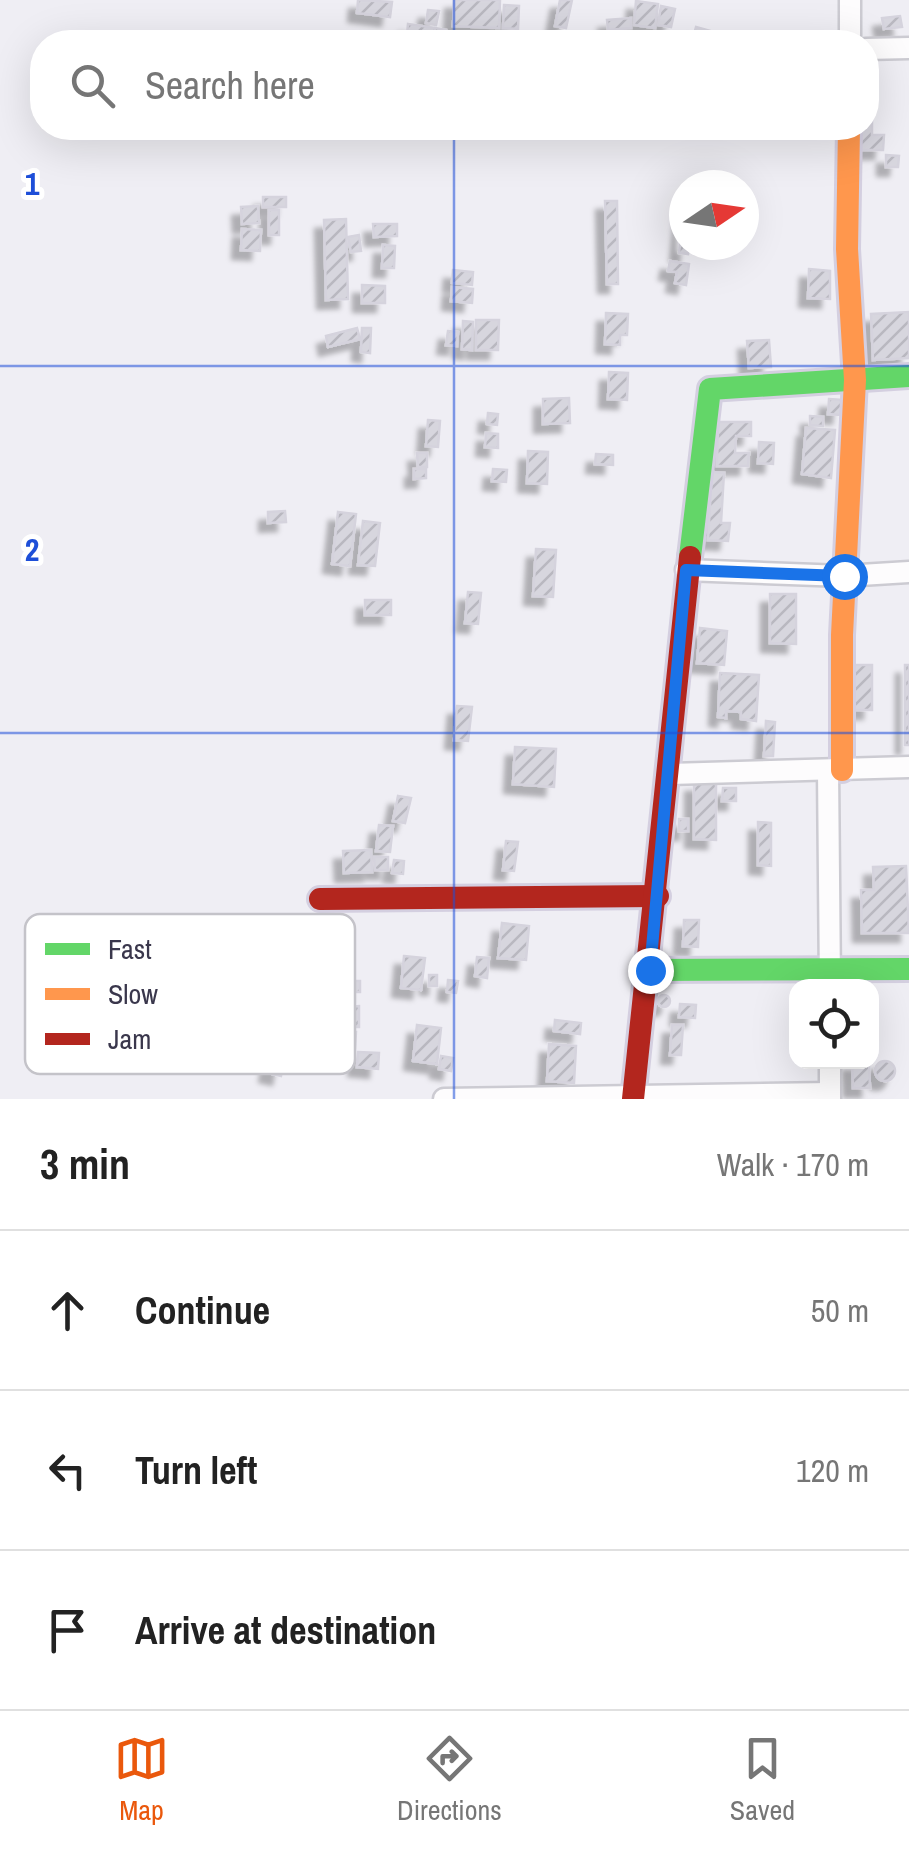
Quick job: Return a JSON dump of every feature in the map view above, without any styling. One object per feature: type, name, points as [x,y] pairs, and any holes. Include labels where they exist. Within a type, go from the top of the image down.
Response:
[{"type":"street","points":[[850,0],[850,30]]},
{"type":"street","points":[[879,48],[909,48]]},
{"type":"street","points":[[830,978],[835,770],[855,380],[847,250],[849,140]]},
{"type":"street","points":[[633,1098],[658,896],[686,570],[710,389],[909,376]]},
{"type":"street","points":[[686,570],[844,576],[909,572]]},
{"type":"street","points":[[670,774],[909,767]]},
{"type":"street","points":[[320,899],[658,896]]},
{"type":"street","points":[[650,970],[830,978],[909,969]]},
{"type":"street","points":[[444,1099],[830,1096],[830,1069]]},
{"type":"building","points":[[358,0],[392,2],[390,17],[357,13]]},
{"type":"building","points":[[454,0],[500,0],[499,28],[453,26]]},
{"type":"building","points":[[560,0],[572,0],[566,28],[555,26]]},
{"type":"building","points":[[636,1],[658,4],[655,28],[634,25]]},
{"type":"building","points":[[504,5],[519,6],[518,29],[503,28]]},
{"type":"building","points":[[661,6],[675,9],[671,27],[658,25]]},
{"type":"building","points":[[428,10],[439,11],[436,25],[426,23]]},
{"type":"building","points":[[900,16],[902,27],[884,29],[882,18]]},
{"type":"building","points":[[631,18],[631,28],[608,30],[607,20]]},
{"type":"building","points":[[408,24],[435,28],[435,30],[407,30]]},
{"type":"building","points":[[879,135],[884,135],[883,150],[858,150],[858,140],[879,140]]},
{"type":"building","points":[[886,155],[899,156],[898,167],[886,167]]},
{"type":"building","points":[[263,197],[286,197],[286,207],[263,207]]},
{"type":"building","points":[[605,201],[617,201],[618,284],[607,284]]},
{"type":"building","points":[[258,206],[259,223],[242,224],[241,207]]},
{"type":"building","points":[[269,210],[279,210],[279,235],[269,235]]},
{"type":"building","points":[[346,219],[348,299],[326,300],[324,220]]},
{"type":"building","points":[[373,224],[397,224],[397,236],[374,237]]},
{"type":"building","points":[[242,229],[261,230],[260,251],[241,250]]},
{"type":"building","points":[[359,235],[361,251],[351,252],[348,237]]},
{"type":"building","points":[[383,245],[395,246],[394,268],[382,268]]},
{"type":"building","points":[[670,261],[689,264],[686,285],[675,283],[677,272],[668,271]]},
{"type":"building","points":[[809,269],[830,271],[830,299],[808,298]]},
{"type":"building","points":[[453,270],[473,272],[472,285],[452,283]]},
{"type":"building","points":[[362,285],[385,286],[385,303],[362,303]]},
{"type":"building","points":[[452,287],[473,289],[472,303],[451,301]]},
{"type":"building","points":[[909,312],[909,358],[873,360],[871,314]]},
{"type":"building","points":[[606,313],[628,314],[627,335],[620,335],[620,345],[605,344]]},
{"type":"building","points":[[476,320],[499,320],[498,350],[476,350]]},
{"type":"building","points":[[463,321],[473,322],[472,350],[462,349]]},
{"type":"building","points":[[357,328],[360,339],[328,347],[326,336]]},
{"type":"building","points":[[362,328],[371,328],[370,353],[361,352]]},
{"type":"building","points":[[448,331],[458,332],[457,346],[446,345]]},
{"type":"building","points":[[769,340],[771,367],[749,368],[747,341]]},
{"type":"building","points":[[609,372],[628,373],[627,400],[608,399]]},
{"type":"building","points":[[569,398],[570,423],[543,424],[543,399]]},
{"type":"building","points":[[829,399],[842,400],[841,415],[828,414]]},
{"type":"building","points":[[488,413],[498,414],[497,425],[487,424]]},
{"type":"building","points":[[810,416],[823,417],[823,426],[810,425]]},
{"type":"building","points":[[428,420],[440,421],[438,447],[426,446]]},
{"type":"building","points":[[718,422],[751,422],[751,436],[736,436],[735,453],[749,453],[748,466],[717,466]]},
{"type":"building","points":[[806,428],[835,430],[831,478],[802,474]]},
{"type":"building","points":[[486,433],[498,434],[498,448],[485,447]]},
{"type":"building","points":[[759,442],[774,443],[773,464],[758,463]]},
{"type":"building","points":[[528,451],[548,452],[547,484],[527,483]]},
{"type":"building","points":[[417,453],[427,453],[427,467],[418,467]]},
{"type":"building","points":[[596,454],[613,455],[613,465],[595,464]]},
{"type":"building","points":[[414,469],[426,469],[426,478],[414,479]]},
{"type":"building","points":[[493,469],[507,470],[506,482],[492,481]]},
{"type":"building","points":[[712,472],[724,473],[721,523],[730,523],[728,541],[708,540]]},
{"type":"building","points":[[285,511],[286,522],[268,523],[268,512]]},
{"type":"building","points":[[338,512],[356,514],[350,566],[332,564]]},
{"type":"building","points":[[363,521],[380,523],[375,566],[358,565]]},
{"type":"building","points":[[536,549],[556,550],[553,597],[533,596]]},
{"type":"building","points":[[468,592],[481,593],[478,624],[465,623]]},
{"type":"building","points":[[770,594],[796,594],[796,644],[770,643]]},
{"type":"building","points":[[365,600],[391,600],[391,615],[365,615]]},
{"type":"building","points":[[700,628],[727,631],[724,665],[697,663]]},
{"type":"building","points":[[852,665],[872,665],[872,710],[851,710]]},
{"type":"building","points":[[905,665],[909,665],[909,745],[905,745]]},
{"type":"building","points":[[720,673],[759,675],[756,721],[741,719],[741,712],[726,711],[726,718],[718,717]]},
{"type":"building","points":[[457,706],[472,707],[468,741],[454,740]]},
{"type":"building","points":[[766,721],[775,722],[773,756],[764,756]]},
{"type":"building","points":[[515,747],[556,749],[554,787],[513,784]]},
{"type":"building","points":[[694,783],[716,783],[716,840],[694,839]]},
{"type":"building","points":[[723,788],[736,788],[736,801],[722,801]]},
{"type":"building","points":[[398,796],[411,798],[405,823],[393,821]]},
{"type":"building","points":[[679,819],[688,819],[688,831],[679,831]]},
{"type":"building","points":[[758,822],[771,823],[771,866],[758,865]]},
{"type":"building","points":[[379,825],[393,826],[390,852],[376,851]]},
{"type":"building","points":[[506,841],[518,842],[514,871],[503,870]]},
{"type":"building","points":[[371,850],[372,872],[344,873],[343,851]]},
{"type":"building","points":[[374,857],[388,857],[388,870],[375,870]]},
{"type":"building","points":[[394,860],[404,861],[403,874],[392,873]]},
{"type":"building","points":[[906,866],[909,933],[862,933],[861,890],[874,890],[873,867]]},
{"type":"building","points":[[684,920],[699,920],[698,947],[683,946]]},
{"type":"building","points":[[502,923],[529,926],[526,960],[498,958]]},
{"type":"building","points":[[404,956],[425,958],[421,990],[401,988]]},
{"type":"building","points":[[477,957],[489,958],[487,978],[475,976]]},
{"type":"building","points":[[429,975],[437,975],[437,986],[429,986]]},
{"type":"building","points":[[448,980],[458,981],[456,993],[447,992]]},
{"type":"building","points":[[664,995],[670,1001],[664,1007],[658,1001]]},
{"type":"building","points":[[680,1004],[696,1005],[695,1018],[679,1017]]},
{"type":"building","points":[[355,1006],[359,1006],[359,1027],[355,1027]]},
{"type":"building","points":[[555,1020],[581,1023],[580,1034],[554,1031]]},
{"type":"building","points":[[417,1025],[441,1028],[437,1064],[413,1061]]},
{"type":"building","points":[[672,1025],[683,1025],[681,1055],[670,1055]]},
{"type":"building","points":[[549,1044],[576,1046],[574,1083],[547,1081]]},
{"type":"building","points":[[358,1052],[379,1053],[378,1069],[357,1067]]},
{"type":"building","points":[[441,1056],[453,1058],[451,1071],[439,1069]]},
{"type":"building","points":[[879,1064],[892,1064],[892,1078],[878,1078],[875,1071]]},
{"type":"building","points":[[852,1069],[869,1069],[870,1088],[853,1088]]},
{"type":"traffic: fast","points":[[690,557],[710,389],[909,376]]},
{"type":"traffic: fast","points":[[650,970],[909,969]]},
{"type":"traffic: slow","points":[[842,770],[842,635],[855,380],[847,249],[849,140]]},
{"type":"traffic: jam","points":[[633,1099],[690,557]]},
{"type":"traffic: jam","points":[[320,899],[658,896]]},
{"type":"route","points":[[650,970],[686,570],[844,576]]}]
